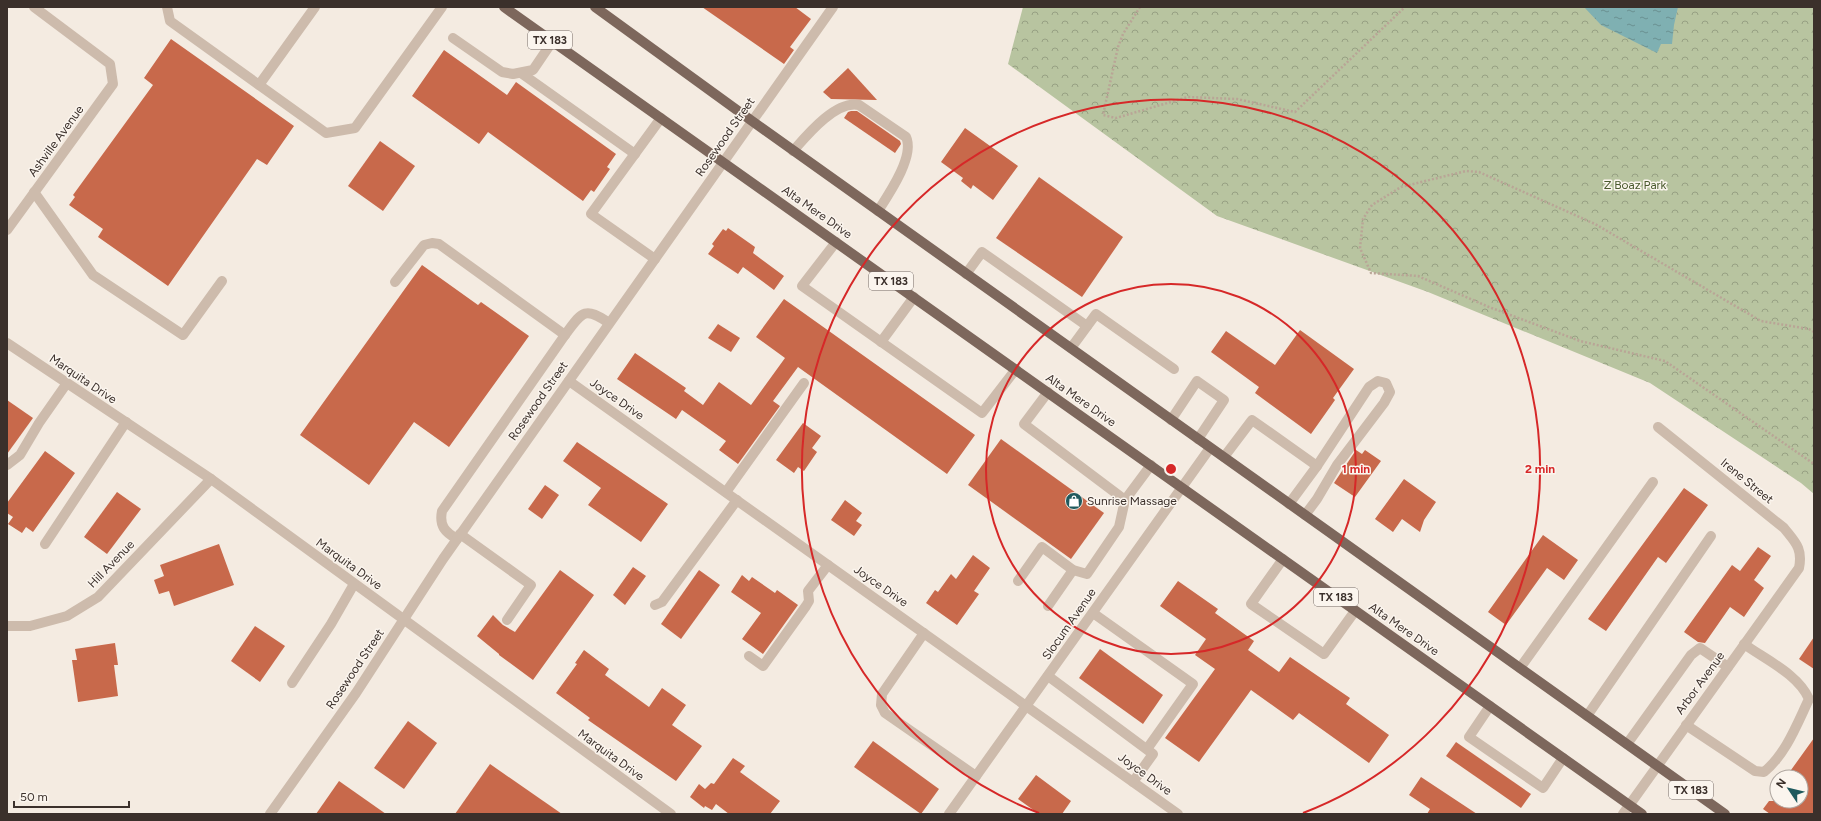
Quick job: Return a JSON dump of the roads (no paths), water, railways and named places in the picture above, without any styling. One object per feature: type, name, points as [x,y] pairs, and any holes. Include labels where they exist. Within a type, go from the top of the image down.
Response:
[{"type":"main road","name":"Alta Mere Drive","points":[[504,7],[1642,814]]},
{"type":"main road","name":"TX 183","points":[[595,7],[793,151],[1725,814]]},
{"type":"street","name":"Ashville Avenue","points":[[7,230],[113,84],[110,64],[34,7]]},
{"type":"street","points":[[167,7],[170,21],[326,134],[355,128],[442,7]]},
{"type":"street","points":[[259,85],[315,7]]},
{"type":"street","name":"Rosewood Street","points":[[270,814],[356,693],[458,536],[833,7]]},
{"type":"street","points":[[452,38],[502,72],[513,74],[533,70],[552,42]]},
{"type":"street","points":[[520,73],[635,154]]},
{"type":"street","points":[[793,151],[807,134],[828,116],[852,103],[859,105],[906,137],[909,144],[901,172],[878,211]]},
{"type":"street","points":[[655,259],[591,214],[660,118]]},
{"type":"street","points":[[34,192],[93,275],[183,335],[222,281]]},
{"type":"street","points":[[836,242],[802,286],[982,413],[1016,369]]},
{"type":"street","points":[[395,282],[424,245],[432,243],[439,244],[565,335]]},
{"type":"street","points":[[966,274],[982,252],[1087,326]]},
{"type":"street","points":[[882,342],[914,297]]},
{"type":"street","points":[[507,620],[531,585],[458,536],[447,533],[442,527],[440,519],[442,511],[565,335],[580,316],[588,312],[594,313],[609,323]]},
{"type":"street","points":[[1071,348],[1096,314],[1174,369]]},
{"type":"street","name":"Marquita Drive","points":[[7,343],[211,479],[671,814]]},
{"type":"street","name":"Joyce Drive","points":[[568,381],[1178,814]]},
{"type":"street","points":[[1171,420],[1197,381],[1213,392],[1224,400],[1198,439]]},
{"type":"street","points":[[1289,504],[1317,466],[1369,387],[1378,381],[1386,383],[1390,392],[1384,403],[1337,465],[1317,499],[1305,515]]},
{"type":"street","points":[[7,464],[20,455],[39,423],[67,383]]},
{"type":"street","points":[[726,492],[804,383]]},
{"type":"street","points":[[1048,392],[1024,424],[1125,500]]},
{"type":"street","points":[[1224,458],[1252,420],[1317,466]]},
{"type":"street","points":[[44,544],[126,422]]},
{"type":"street","name":"Irene Street","points":[[1658,427],[1784,528],[1798,545],[1801,557],[1799,568]]},
{"type":"street","name":"Slocum Avenue","points":[[949,814],[1210,448]]},
{"type":"street","points":[[1018,581],[1042,547],[1073,570],[1087,574],[1119,527],[1125,500],[1151,465]]},
{"type":"street","name":"Hill Avenue","points":[[7,626],[30,626],[67,616],[98,597],[211,479]]},
{"type":"street","points":[[1520,668],[1653,482]]},
{"type":"street","points":[[654,605],[662,602],[737,500]]},
{"type":"street","points":[[1587,716],[1711,536]]},
{"type":"street","points":[[1283,559],[1251,604],[1324,654],[1355,611]]},
{"type":"street","points":[[749,656],[763,666],[810,601],[808,591],[828,565]]},
{"type":"street","name":"Arbor Avenue","points":[[1623,814],[1799,568]]},
{"type":"street","points":[[1048,606],[1073,570]]},
{"type":"street","points":[[292,683],[331,624],[354,584]]},
{"type":"street","points":[[1093,613],[1194,684],[1147,749]]},
{"type":"street","points":[[924,633],[882,694],[881,705],[886,713],[976,776]]},
{"type":"street","points":[[1686,725],[1755,771],[1764,772],[1774,764],[1786,746],[1809,699],[1804,689],[1791,677],[1744,644]]},
{"type":"street","points":[[1627,744],[1690,655],[1700,648],[1728,667]]},
{"type":"street","points":[[1048,676],[1153,754],[1133,782]]},
{"type":"street","points":[[1490,706],[1469,737],[1543,788],[1563,758]]},
{"type":"water","points":[[1584,7],[1678,7],[1672,44],[1661,44],[1657,53],[1601,25]]},
{"type":"place","name":"Sunrise Massage","points":[[1074,501]]},
{"type":"park label","name":"Z Boaz Park","points":[[1635,185]]}]
